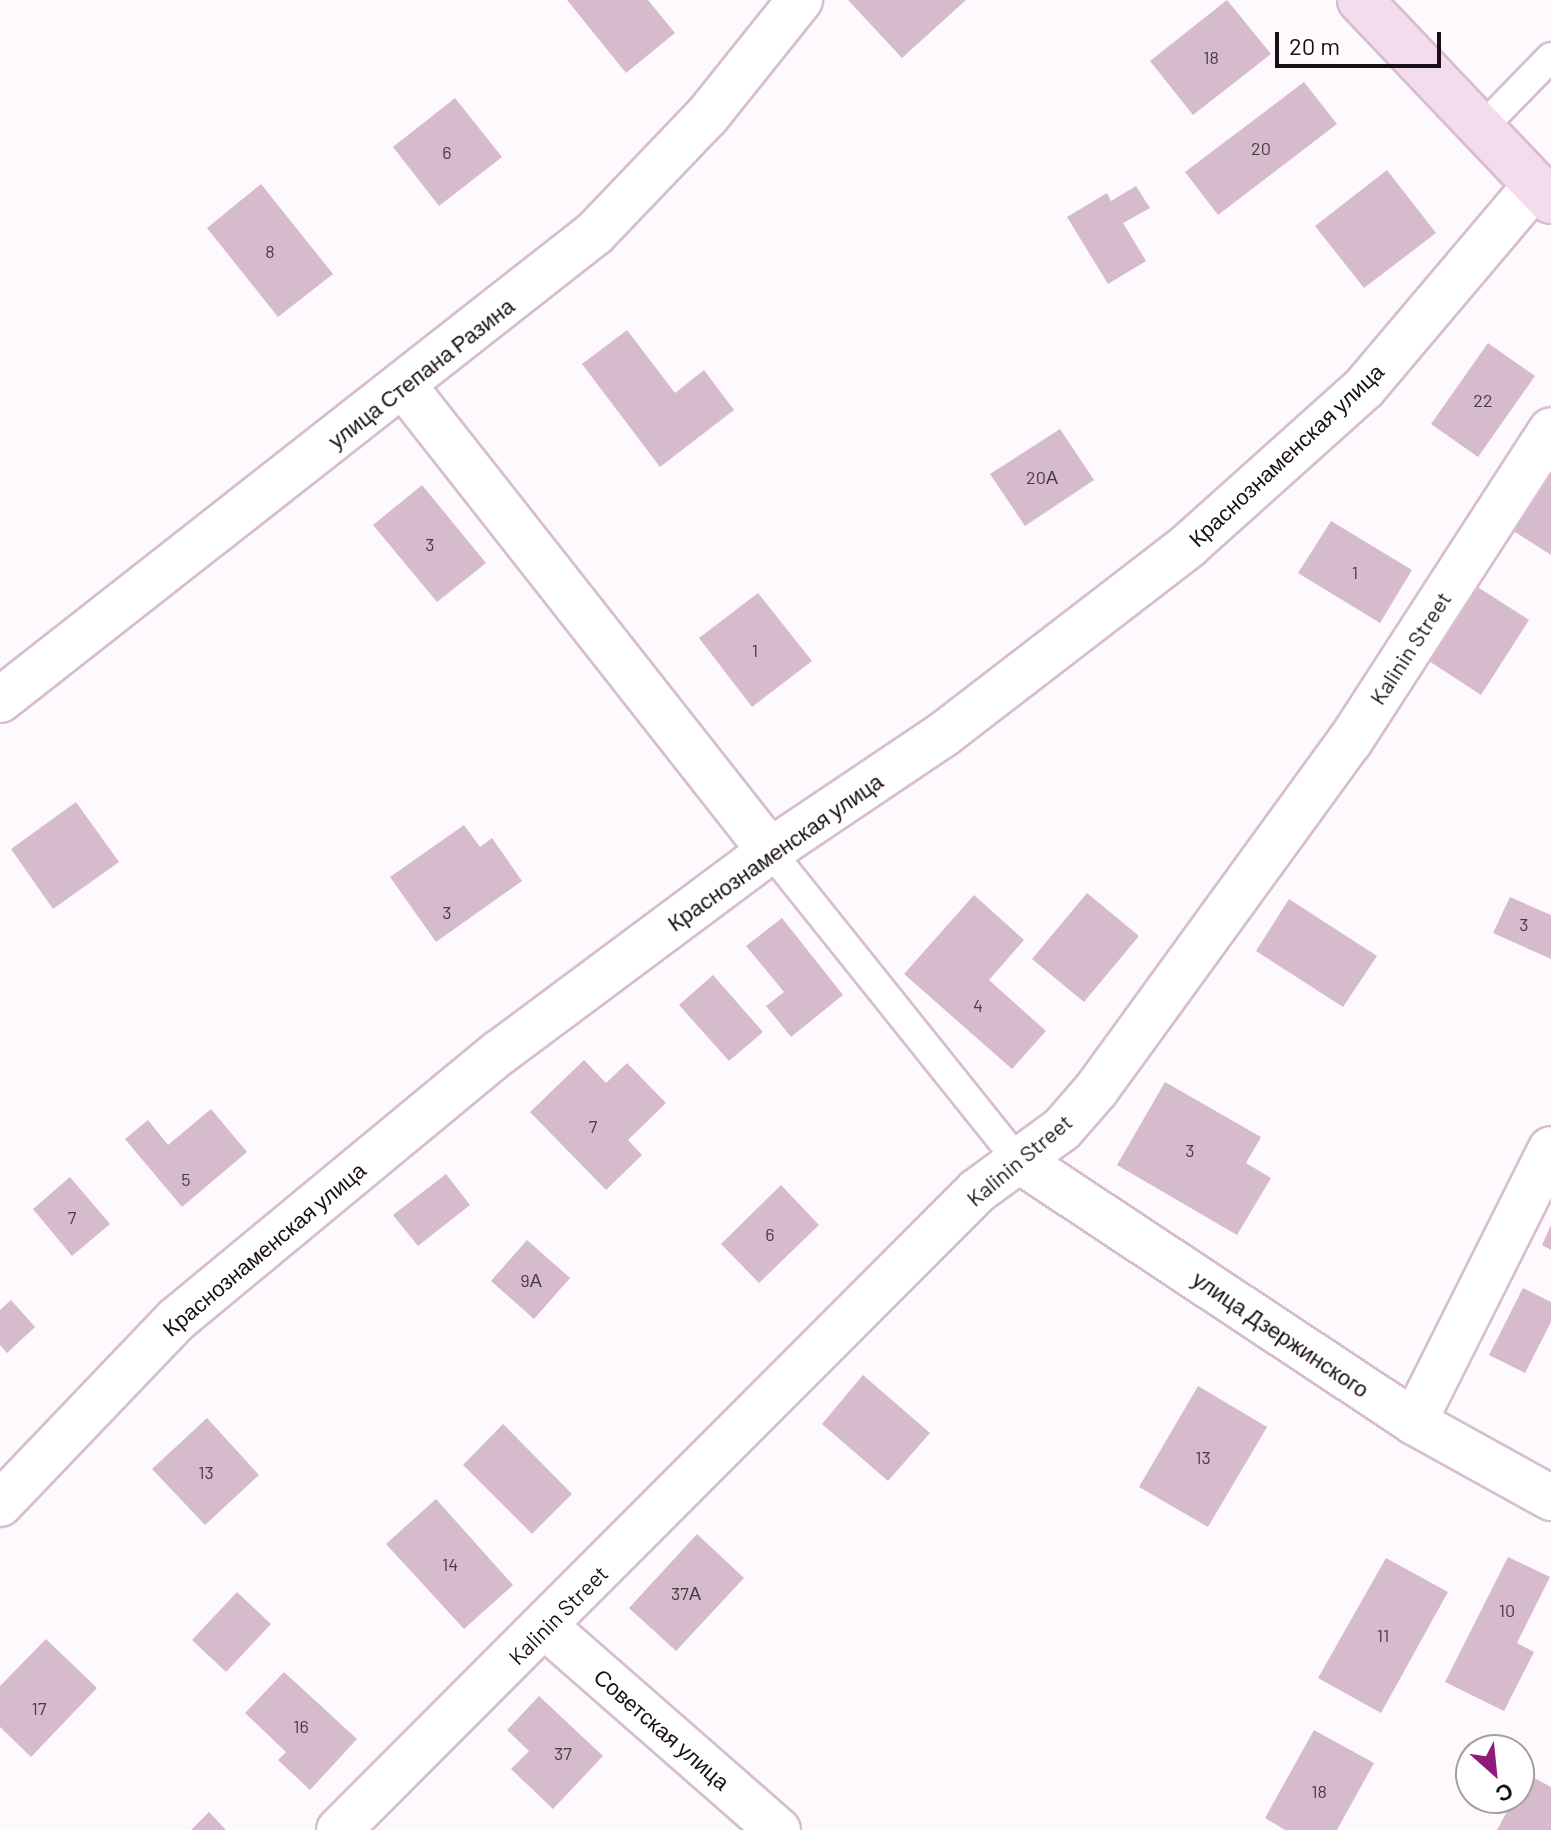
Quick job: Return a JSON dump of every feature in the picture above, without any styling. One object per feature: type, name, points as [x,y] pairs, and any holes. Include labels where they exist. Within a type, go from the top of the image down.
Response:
[{"type":"main road","points":[[1360,0],[1479,131],[1543,193]]},
{"type":"street","name":"улица Степана Разина","points":[[0,700],[404,386],[595,233],[707,116],[800,0]]},
{"type":"street","name":"Краснознаменская улица","points":[[0,1504],[177,1319],[499,1053],[770,851],[944,734],[1189,545],[1364,388],[1543,193]]},
{"type":"street","points":[[404,386],[770,851]]},
{"type":"street","name":"Kalinin Street","points":[[341,1829],[547,1628],[977,1191],[1062,1129],[1096,1090],[1350,741],[1551,430]]},
{"type":"street","points":[[1414,1422],[1551,1149]]},
{"type":"street","name":"улица Дзержинского","points":[[1017,1159],[1414,1422],[1551,1498]]},
{"type":"street","name":"Советская улица","points":[[547,1628],[778,1830]]},
{"type":"lane","points":[[1479,131],[1551,57]]},
{"type":"lane","points":[[770,851],[1017,1159]]},
{"type":"building","points":[[567,0],[648,0],[675,33],[626,73]]},
{"type":"building","points":[[848,0],[966,0],[902,58]]},
{"type":"building","points":[[1227,0],[1271,54],[1193,115],[1150,61]]},
{"type":"building","points":[[1304,82],[1337,124],[1218,215],[1185,172]]},
{"type":"building","points":[[455,98],[502,157],[439,206],[393,147]]},
{"type":"building","points":[[1387,170],[1436,233],[1364,288],[1315,226]]},
{"type":"building","points":[[261,184],[333,274],[278,317],[207,228]]},
{"type":"building","points":[[1136,186],[1150,208],[1123,223],[1146,261],[1108,284],[1067,217],[1107,193],[1111,201]]},
{"type":"building","points":[[627,330],[675,393],[704,370],[734,410],[660,467],[582,364]]},
{"type":"building","points":[[1488,343],[1535,376],[1478,457],[1431,424]]},
{"type":"building","points":[[1060,429],[1094,480],[1025,526],[990,474]]},
{"type":"building","points":[[1551,469],[1551,555],[1512,530]]},
{"type":"building","points":[[422,485],[486,563],[437,602],[373,525]]},
{"type":"building","points":[[1331,521],[1412,570],[1380,623],[1298,573]]},
{"type":"building","points":[[1476,586],[1529,620],[1481,695],[1429,661]]},
{"type":"building","points":[[758,593],[812,661],[752,707],[699,638]]},
{"type":"building","points":[[76,802],[119,862],[53,909],[11,849]]},
{"type":"building","points":[[464,825],[480,847],[492,838],[522,881],[436,942],[390,877]]},
{"type":"building","points":[[1087,893],[1139,936],[1084,1002],[1032,959]]},
{"type":"building","points":[[974,895],[1024,940],[989,980],[1046,1031],[1012,1069],[904,974]]},
{"type":"building","points":[[1510,897],[1551,915],[1551,959],[1493,933]]},
{"type":"building","points":[[1289,899],[1377,956],[1343,1007],[1256,951]]},
{"type":"building","points":[[782,918],[843,995],[791,1037],[766,1006],[784,992],[746,946]]},
{"type":"building","points":[[713,975],[763,1032],[729,1061],[679,1005]]},
{"type":"building","points":[[584,1060],[606,1083],[627,1063],[666,1103],[628,1140],[642,1155],[606,1190],[530,1112]]},
{"type":"building","points":[[1165,1082],[1261,1137],[1246,1163],[1271,1178],[1237,1235],[1117,1165]]},
{"type":"building","points":[[211,1109],[247,1152],[182,1207],[125,1139],[148,1120],[168,1145]]},
{"type":"building","points":[[446,1174],[470,1205],[418,1246],[393,1215]]},
{"type":"building","points":[[70,1177],[110,1224],[72,1256],[33,1209]]},
{"type":"building","points":[[781,1185],[819,1225],[759,1283],[721,1244]]},
{"type":"building","points":[[1551,1225],[1551,1250],[1542,1245]]},
{"type":"building","points":[[527,1240],[570,1278],[534,1319],[491,1281]]},
{"type":"building","points":[[1523,1288],[1551,1302],[1551,1322],[1525,1373],[1489,1355]]},
{"type":"building","points":[[11,1300],[35,1327],[7,1353],[0,1345],[0,1310]]},
{"type":"building","points":[[863,1375],[930,1433],[888,1481],[822,1424]]},
{"type":"building","points":[[1198,1386],[1267,1427],[1208,1527],[1139,1487]]},
{"type":"building","points":[[207,1418],[259,1475],[205,1525],[152,1469]]},
{"type":"building","points":[[503,1424],[572,1494],[532,1534],[463,1465]]},
{"type":"building","points":[[436,1499],[513,1585],[464,1629],[386,1544]]},
{"type":"building","points":[[697,1534],[744,1578],[676,1651],[629,1608]]},
{"type":"building","points":[[1508,1557],[1550,1577],[1517,1643],[1534,1652],[1504,1711],[1445,1682]]},
{"type":"building","points":[[1386,1558],[1448,1592],[1381,1713],[1318,1678]]},
{"type":"building","points":[[237,1592],[271,1624],[226,1672],[192,1640]]},
{"type":"building","points":[[46,1639],[97,1688],[31,1757],[0,1727],[0,1686]]},
{"type":"building","points":[[284,1672],[357,1739],[310,1790],[278,1760],[286,1752],[245,1713]]},
{"type":"building","points":[[539,1696],[603,1756],[553,1809],[511,1769],[529,1751],[507,1730]]},
{"type":"building","points":[[1314,1730],[1374,1763],[1337,1830],[1285,1830],[1265,1818]]},
{"type":"building","points":[[1535,1778],[1551,1787],[1551,1830],[1497,1830],[1506,1814],[1535,1814]]},
{"type":"building","points":[[209,1812],[226,1830],[191,1830]]}]
